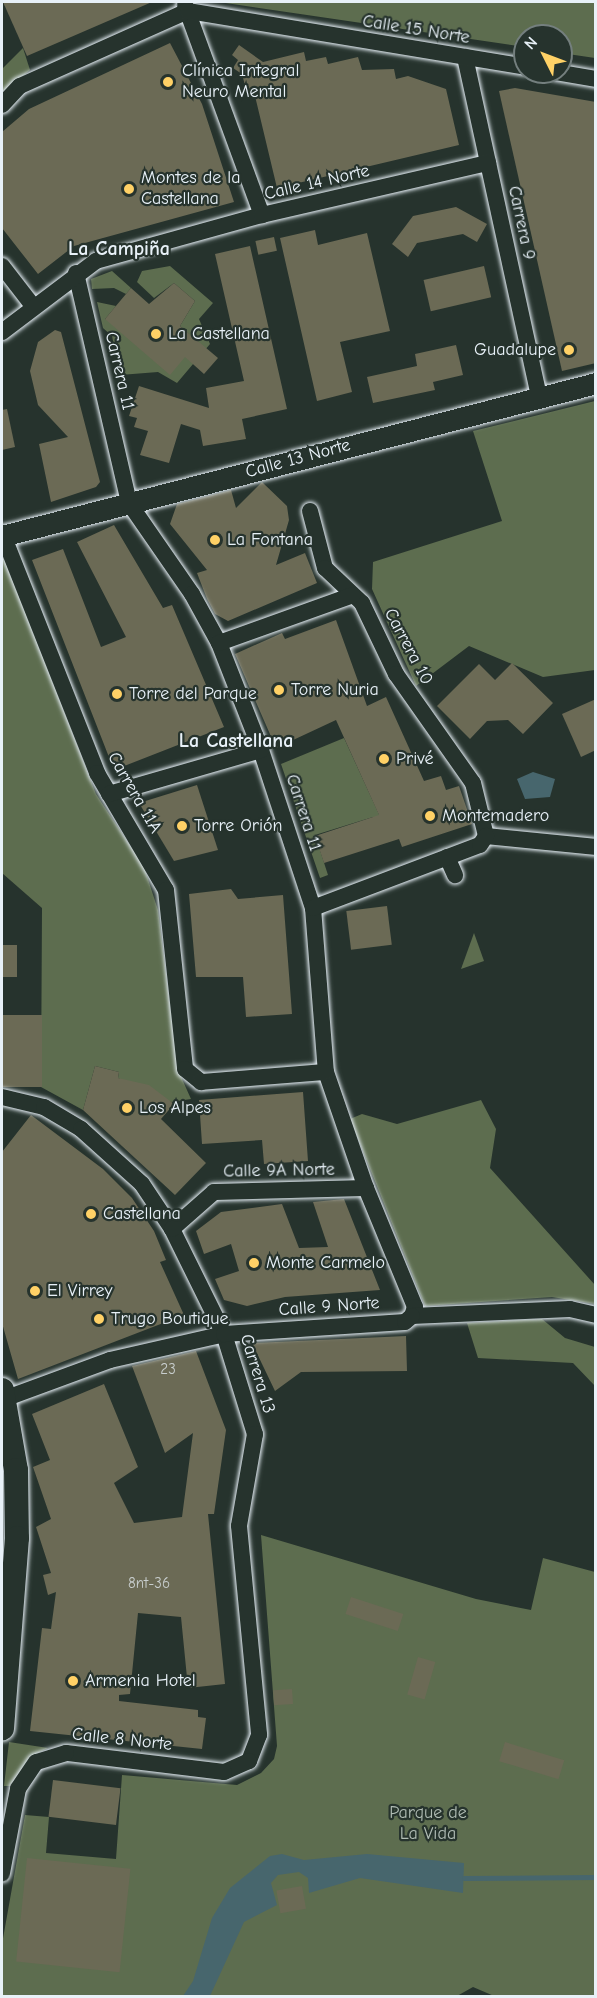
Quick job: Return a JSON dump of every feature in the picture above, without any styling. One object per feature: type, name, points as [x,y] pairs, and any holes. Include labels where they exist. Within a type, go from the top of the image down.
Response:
[{"type":"main road","points":[[2,1728],[17,1538],[16,1470],[3,1395]]},
{"type":"street","name":"Calle 15 Norte","points":[[185,6],[513,65]]},
{"type":"street","points":[[2,105],[20,86],[185,6],[262,215]]},
{"type":"street","name":"Carrera 9","points":[[465,57],[539,396]]},
{"type":"street","points":[[573,75],[596,79]]},
{"type":"street","name":"Calle 14 Norte","points":[[2,332],[76,273],[96,261],[262,215],[488,163]]},
{"type":"street","points":[[2,266],[33,306]]},
{"type":"street","name":"Carrera 11","points":[[76,273],[129,503],[192,594],[219,644],[261,750],[313,908],[326,1072],[366,1188],[415,1307],[412,1316]]},
{"type":"street","name":"Calle 13 Norte","points":[[2,536],[596,383]]},
{"type":"street","name":"Carrera 10","points":[[310,511],[325,568],[362,603],[396,674],[473,783],[486,836]]},
{"type":"street","name":"Carrera 11A","points":[[2,536],[97,773],[166,890],[185,1069],[201,1082],[326,1072]]},
{"type":"street","points":[[219,644],[353,595]]},
{"type":"street","points":[[109,794],[261,750]]},
{"type":"street","points":[[313,908],[480,845],[486,836],[596,847]]},
{"type":"street","points":[[447,857],[455,875]]},
{"type":"street","name":"Carrera 13","points":[[2,1097],[44,1107],[81,1129],[142,1184],[172,1229],[224,1334],[255,1434],[239,1526],[259,1735],[249,1761]]},
{"type":"street","name":"Calle 9A Norte","points":[[172,1229],[214,1192],[366,1188]]},
{"type":"street","name":"Calle 9 Norte","points":[[3,1395],[110,1360],[224,1334],[405,1322],[412,1316],[570,1309],[596,1315]]},
{"type":"street","name":"Calle 8 Norte","points":[[2,1873],[18,1789],[36,1762],[66,1753],[130,1758],[224,1772],[249,1761]]},
{"type":"green space","points":[[219,2],[595,2],[595,58],[573,55],[573,24],[513,24],[513,45]]},
{"type":"green space","points":[[23,48],[30,70],[2,92],[2,69]]},
{"type":"green space","points":[[170,266],[213,303],[199,319],[210,344],[177,383],[158,372],[120,375],[112,336],[103,328],[97,302],[116,306],[105,319],[198,342],[180,326],[195,301],[174,283],[154,298],[137,282],[142,271]]},
{"type":"green space","points":[[112,271],[131,288],[126,294],[114,288],[92,289],[91,279]]},
{"type":"green space","points":[[595,401],[595,670],[543,677],[469,646],[416,686],[372,589],[373,562],[502,521],[473,431]]},
{"type":"green space","points":[[2,552],[96,794],[144,867],[158,910],[178,1070],[191,1099],[171,1102],[118,1078],[119,1072],[95,1066],[83,1110],[41,1087],[42,908],[2,873]]},
{"type":"green space","points":[[344,738],[382,821],[375,823],[373,817],[315,835],[328,875],[320,878],[281,764]]},
{"type":"green space","points":[[474,933],[484,961],[461,969]]},
{"type":"green space","points":[[481,1100],[496,1129],[490,1168],[595,1285],[595,1304],[552,1297],[425,1306],[350,1119],[362,1114],[397,1124]]},
{"type":"green space","points":[[542,1319],[565,1338],[595,1347],[595,1386],[573,1363],[478,1358],[467,1323]]},
{"type":"green space","name":"Parque de La Vida","points":[[261,1535],[476,1599],[531,1610],[543,1558],[595,1572],[595,1996],[494,1996],[473,1987],[457,1996],[2,1996],[2,1944],[25,1815],[49,1817],[46,1853],[116,1859],[122,1775],[237,1785],[261,1773],[274,1759],[277,1746]]},
{"type":"green space","points":[[9,1742],[48,1748],[31,1756],[11,1786],[4,1786]]},
{"type":"water","points":[[533,772],[555,779],[550,797],[525,799],[517,779]]},
{"type":"water","points":[[282,1854],[304,1860],[367,1854],[464,1863],[463,1893],[360,1878],[309,1893],[308,1878],[299,1872],[278,1875],[271,1883],[277,1905],[244,1922],[210,1996],[183,1996],[193,1981],[212,1918],[230,1888],[270,1856]]},
{"type":"building","points":[[3,2],[152,2],[27,56]]},
{"type":"building","points":[[170,43],[202,104],[234,202],[74,246],[38,274],[2,228],[2,132],[29,109]]},
{"type":"building","points":[[239,45],[263,62],[304,52],[306,61],[326,57],[328,64],[358,57],[362,70],[394,69],[396,79],[408,76],[446,89],[459,145],[277,188],[255,96],[248,97],[242,74],[233,68],[238,60],[232,55]]},
{"type":"building","points":[[515,88],[596,102],[596,363],[562,371],[499,91]]},
{"type":"building","points":[[456,207],[487,224],[477,242],[463,234],[417,243],[408,257],[392,244],[413,216]]},
{"type":"building","points":[[315,230],[318,245],[367,233],[390,331],[340,342],[352,392],[317,401],[280,238]]},
{"type":"building","points":[[274,237],[277,251],[258,255],[255,241]]},
{"type":"building","points":[[250,246],[287,409],[242,419],[246,439],[203,446],[200,430],[181,424],[169,463],[140,455],[148,431],[134,427],[137,418],[129,416],[139,386],[209,408],[206,388],[244,381],[215,254]]},
{"type":"building","points":[[484,266],[491,297],[431,311],[424,280]]},
{"type":"building","name":"La Castellana","points":[[174,283],[195,301],[180,326],[218,358],[204,374],[185,357],[170,375],[105,319],[131,288],[149,304]]},
{"type":"building","points":[[55,330],[61,332],[100,482],[96,487],[51,502],[39,444],[68,437],[38,405],[30,371],[38,342]]},
{"type":"building","points":[[456,345],[463,375],[433,382],[435,390],[373,403],[367,377],[417,366],[415,354]]},
{"type":"building","points":[[7,409],[15,447],[2,450],[2,410]]},
{"type":"building","points":[[262,482],[287,506],[289,520],[276,565],[305,553],[317,583],[228,621],[215,614],[207,599],[197,573],[207,570],[170,524],[177,504],[231,490],[236,508]]},
{"type":"building","points":[[114,525],[163,608],[172,605],[224,727],[114,770],[32,560],[63,549],[101,647],[126,637],[77,542]]},
{"type":"building","points":[[336,620],[367,706],[386,697],[424,781],[441,776],[446,790],[459,786],[472,824],[402,847],[399,839],[324,863],[315,836],[379,815],[336,720],[276,748],[235,654],[282,633],[285,639]]},
{"type":"building","points":[[512,663],[553,703],[523,734],[508,720],[487,721],[470,739],[437,706],[479,664],[495,680]]},
{"type":"building","points":[[596,699],[596,750],[581,757],[562,714]]},
{"type":"building","name":"Torre Orión","points":[[197,785],[218,850],[174,861],[139,803]]},
{"type":"building","points":[[231,889],[238,899],[283,895],[292,1014],[246,1017],[243,977],[196,977],[189,894]]},
{"type":"building","points":[[387,906],[392,945],[351,950],[346,911]]},
{"type":"building","points":[[2,945],[17,945],[17,977],[2,977]]},
{"type":"building","points":[[2,1015],[42,1015],[42,1087],[2,1087]]},
{"type":"building","points":[[95,1066],[119,1072],[118,1078],[149,1085],[174,1104],[161,1119],[206,1163],[175,1195],[83,1110]]},
{"type":"building","points":[[303,1092],[308,1161],[264,1164],[262,1140],[202,1144],[199,1100]]},
{"type":"building","points":[[31,1115],[103,1169],[132,1198],[154,1231],[166,1260],[160,1262],[184,1315],[18,1379],[2,1323],[2,1152]]},
{"type":"building","points":[[344,1199],[380,1290],[285,1297],[247,1306],[224,1300],[215,1279],[239,1271],[231,1244],[204,1254],[196,1231],[221,1212],[282,1204],[299,1248],[328,1247],[313,1202]]},
{"type":"building","points":[[406,1336],[407,1371],[301,1372],[275,1391],[252,1343]]},
{"type":"building","points":[[196,1351],[226,1430],[214,1514],[208,1514],[225,1684],[188,1688],[181,1617],[138,1613],[130,1694],[119,1695],[119,1701],[198,1710],[198,1717],[206,1718],[202,1749],[30,1731],[42,1628],[51,1629],[56,1592],[48,1595],[43,1575],[51,1573],[36,1527],[51,1519],[33,1467],[50,1460],[32,1414],[104,1384],[138,1467],[114,1483],[134,1523],[182,1517],[193,1433],[165,1453],[132,1366]]},
{"type":"building","points":[[351,1597],[403,1614],[398,1631],[345,1614]]},
{"type":"building","points":[[418,1657],[435,1662],[425,1699],[407,1694]]},
{"type":"building","points":[[292,1689],[293,1704],[274,1705],[273,1690]]},
{"type":"building","points":[[505,1742],[564,1760],[558,1779],[499,1761]]},
{"type":"building","points":[[53,1780],[120,1788],[116,1825],[48,1817]]},
{"type":"building","points":[[27,1858],[130,1869],[120,1972],[16,1961]]},
{"type":"building","points":[[302,1886],[306,1909],[280,1913],[276,1891]]},
{"type":"waterway","points":[[464,1878],[596,1877]]},
{"type":"place","name":"Clínica Integral Neuro Mental","points":[[168,82]]},
{"type":"place","name":"Montes de la Castellana","points":[[129,189]]},
{"type":"place","name":"La Castellana","points":[[156,334]]},
{"type":"place","name":"Guadalupe","points":[[569,350]]},
{"type":"place","name":"La Fontana","points":[[215,540]]},
{"type":"place","name":"Torre Nuria","points":[[279,690]]},
{"type":"place","name":"Torre del Parque","points":[[117,694]]},
{"type":"place","name":"Privé","points":[[384,759]]},
{"type":"place","name":"Montemadero","points":[[430,816]]},
{"type":"place","name":"Torre Orión","points":[[182,826]]},
{"type":"place","name":"Los Alpes","points":[[127,1108]]},
{"type":"place","name":"Castellana","points":[[91,1214]]},
{"type":"place","name":"Monte Carmelo","points":[[254,1263]]},
{"type":"place","name":"El Virrey","points":[[35,1291]]},
{"type":"place","name":"Trugo Boutique","points":[[99,1319]]},
{"type":"place","name":"Armenia Hotel","points":[[73,1681]]},
{"type":"district","name":"La Campiña","points":[[119,248]]},
{"type":"district","name":"La Castellana","points":[[236,740]]}]
